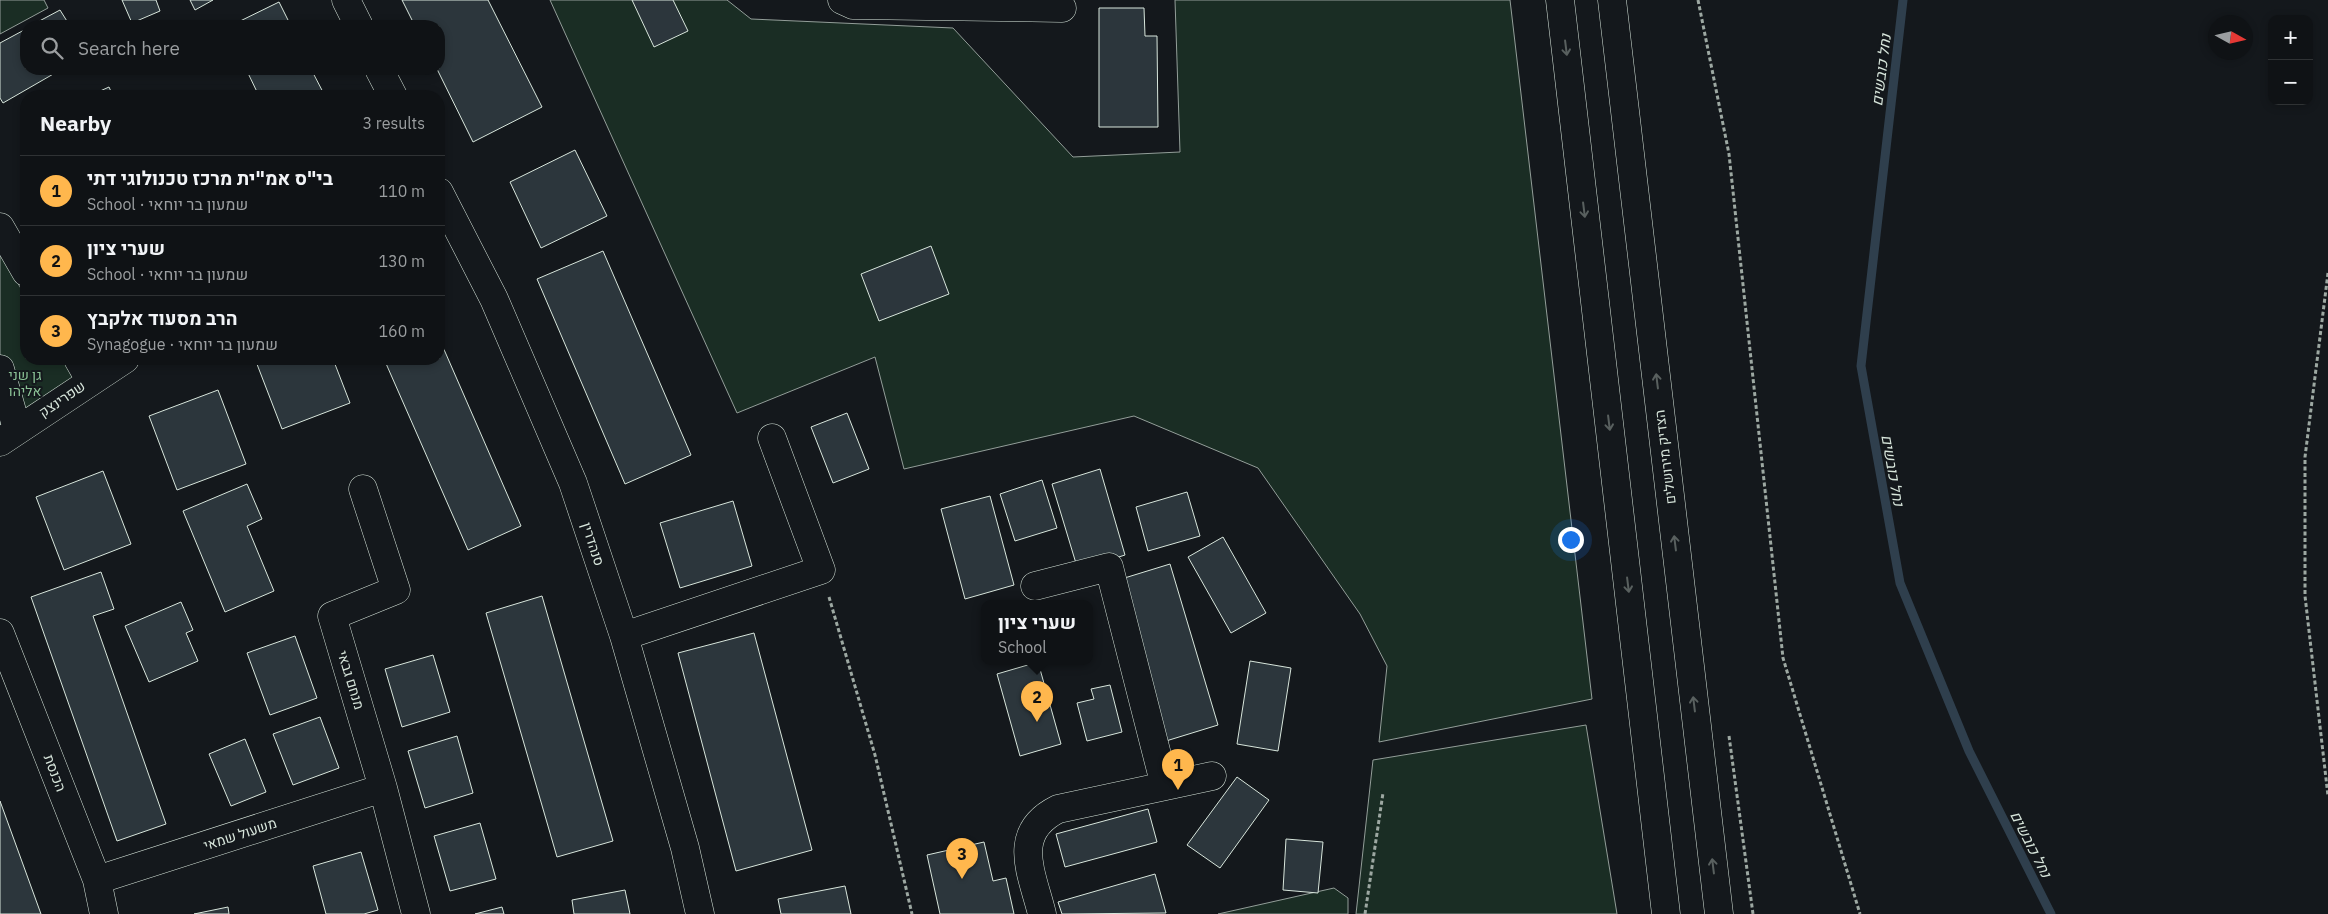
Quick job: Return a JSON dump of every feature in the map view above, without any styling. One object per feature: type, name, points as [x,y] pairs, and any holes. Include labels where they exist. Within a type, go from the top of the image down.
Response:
[{"type":"street","points":[[346,0],[356,20]]},
{"type":"street","points":[[842,0],[853,5],[1062,8]]},
{"type":"street","points":[[1560,0],[1666,914]]},
{"type":"street","name":"הצדיק מירושלים","points":[[1612,0],[1719,914]]},
{"type":"street","points":[[382,75],[389,90]]},
{"type":"street","name":"סנהדרין","points":[[445,206],[494,299],[570,474],[624,636],[685,848],[700,914]]},
{"type":"street","points":[[0,228],[20,262]]},
{"type":"street","name":"שפרינצק","points":[[8,436],[84,370],[103,365]]},
{"type":"street","points":[[0,368],[8,436]]},
{"type":"street","points":[[624,636],[822,570],[772,438]]},
{"type":"street","name":"מנחם גבאי","points":[[363,488],[396,590],[332,616],[383,788],[416,914]]},
{"type":"street","points":[[1036,586],[1109,567],[1165,786]]},
{"type":"street","name":"הכנסת","points":[[0,633],[97,880],[104,914]]},
{"type":"street","points":[[1042,914],[1026,850],[1035,826],[1042,817],[1058,809],[1212,776]]},
{"type":"street","name":"משעול שמאי","points":[[97,880],[383,788]]},
{"type":"path","points":[[1698,0],[1730,154],[1784,658],[1860,914]]},
{"type":"path","points":[[2328,273],[2305,457],[2304,516],[2304,596],[2328,796]]},
{"type":"path","points":[[822,570],[876,755],[912,914]]},
{"type":"path","points":[[1366,914],[1382,793]]},
{"type":"green space","points":[[0,0],[44,0],[48,8],[26,20],[20,20],[20,23],[0,34]]},
{"type":"green space","points":[[550,0],[727,0],[751,19],[953,28],[1073,157],[1180,152],[1175,0],[1510,0],[1592,699],[1379,742],[1387,666],[1360,614],[1258,468],[1134,416],[904,469],[875,357],[737,413]]},
{"type":"green space","name":"גן שני אליהו","points":[[0,253],[20,287],[20,365],[66,365],[76,382],[0,429]]},
{"type":"green space","points":[[1586,725],[1617,914],[1356,914],[1373,760]]},
{"type":"green space","points":[[1334,888],[1348,898],[1348,914],[1218,914]]},
{"type":"building","points":[[122,0],[156,0],[160,11],[139,20],[131,20]]},
{"type":"building","points":[[190,0],[213,0],[195,10]]},
{"type":"building","points":[[402,0],[488,0],[542,107],[473,142],[440,75],[445,75],[445,20],[412,20]]},
{"type":"building","points":[[632,0],[673,0],[688,31],[654,47]]},
{"type":"building","points":[[279,2],[288,20],[242,20]]},
{"type":"building","points":[[1099,8],[1144,8],[1145,36],[1157,36],[1158,127],[1099,127]]},
{"type":"building","points":[[60,10],[66,20],[41,20]]},
{"type":"building","points":[[20,32],[20,75],[52,75],[26,90],[20,90],[20,93],[3,103],[0,98],[0,43]]},
{"type":"building","points":[[249,75],[314,75],[322,90],[256,90]]},
{"type":"building","points":[[575,150],[607,216],[541,248],[510,182]]},
{"type":"building","points":[[931,246],[949,294],[879,321],[861,274]]},
{"type":"building","points":[[603,251],[691,455],[625,484],[537,279]]},
{"type":"building","points":[[445,352],[521,526],[468,550],[387,365],[445,365]]},
{"type":"building","points":[[257,365],[335,365],[350,403],[282,429]]},
{"type":"building","points":[[218,390],[246,464],[177,490],[149,416]]},
{"type":"building","points":[[847,413],[869,469],[833,483],[811,427]]},
{"type":"building","points":[[1100,469],[1125,555],[1078,570],[1052,484]]},
{"type":"building","points":[[103,471],[131,544],[64,570],[36,497]]},
{"type":"building","points":[[1042,480],[1057,528],[1015,541],[1000,494]]},
{"type":"building","points":[[247,484],[262,519],[247,526],[274,591],[225,612],[183,511]]},
{"type":"building","points":[[1187,492],[1200,536],[1148,551],[1136,507]]},
{"type":"building","points":[[990,496],[1014,585],[965,599],[941,509]]},
{"type":"building","points":[[733,501],[752,566],[680,588],[660,523]]},
{"type":"building","points":[[1223,537],[1266,613],[1231,633],[1188,557]]},
{"type":"building","points":[[1170,564],[1218,725],[1166,741],[1118,580]]},
{"type":"building","points":[[101,572],[114,609],[93,616],[166,824],[117,841],[31,597]]},
{"type":"building","points":[[542,596],[613,841],[557,857],[486,613]]},
{"type":"building","points":[[181,602],[193,630],[186,633],[198,661],[149,682],[125,626]]},
{"type":"building","points":[[754,633],[812,850],[736,871],[678,653]]},
{"type":"building","points":[[295,636],[317,698],[270,715],[247,653]]},
{"type":"building","points":[[433,655],[450,712],[402,727],[385,669]]},
{"type":"building","points":[[1250,661],[1291,668],[1278,751],[1237,744]]},
{"type":"building","points":[[1028,665],[1039,665],[1061,744],[1020,756],[997,674]]},
{"type":"building","points":[[1110,685],[1122,732],[1087,741],[1077,703],[1094,699],[1091,689]]},
{"type":"building","points":[[320,717],[339,768],[293,785],[273,734]]},
{"type":"building","points":[[457,736],[473,793],[425,808],[408,751]]},
{"type":"building","points":[[245,739],[266,792],[231,806],[209,754]]},
{"type":"building","points":[[1237,777],[1269,800],[1220,868],[1187,845]]},
{"type":"building","points":[[0,801],[41,914],[0,914]]},
{"type":"building","points":[[1148,809],[1157,842],[1065,867],[1056,834]]},
{"type":"building","points":[[480,823],[496,879],[450,891],[434,836]]},
{"type":"building","points":[[1286,839],[1323,842],[1318,893],[1283,890]]},
{"type":"building","points":[[984,842],[993,881],[1006,878],[1014,914],[940,914],[927,855]]},
{"type":"building","points":[[361,852],[378,910],[364,914],[326,914],[313,866]]},
{"type":"building","points":[[1155,874],[1166,913],[1062,914],[1058,902]]},
{"type":"building","points":[[845,886],[851,914],[781,914],[778,899]]},
{"type":"building","points":[[625,890],[630,914],[574,914],[572,900]]},
{"type":"building","points":[[228,907],[229,914],[194,914]]},
{"type":"building","points":[[502,907],[504,914],[475,914]]},
{"type":"waterway","name":"נחל כובשים","points":[[1903,0],[1861,366],[1900,583],[1969,751],[2051,914]]},
{"type":"place","name":"שערי ציון","points":[[1037,722]]},
{"type":"place","name":"בי\"ס אמ\"ית מרכז טכנולוגי דתי","points":[[1178,790]]},
{"type":"place","name":"הרב מסעוד אלקבץ","points":[[962,879]]}]
